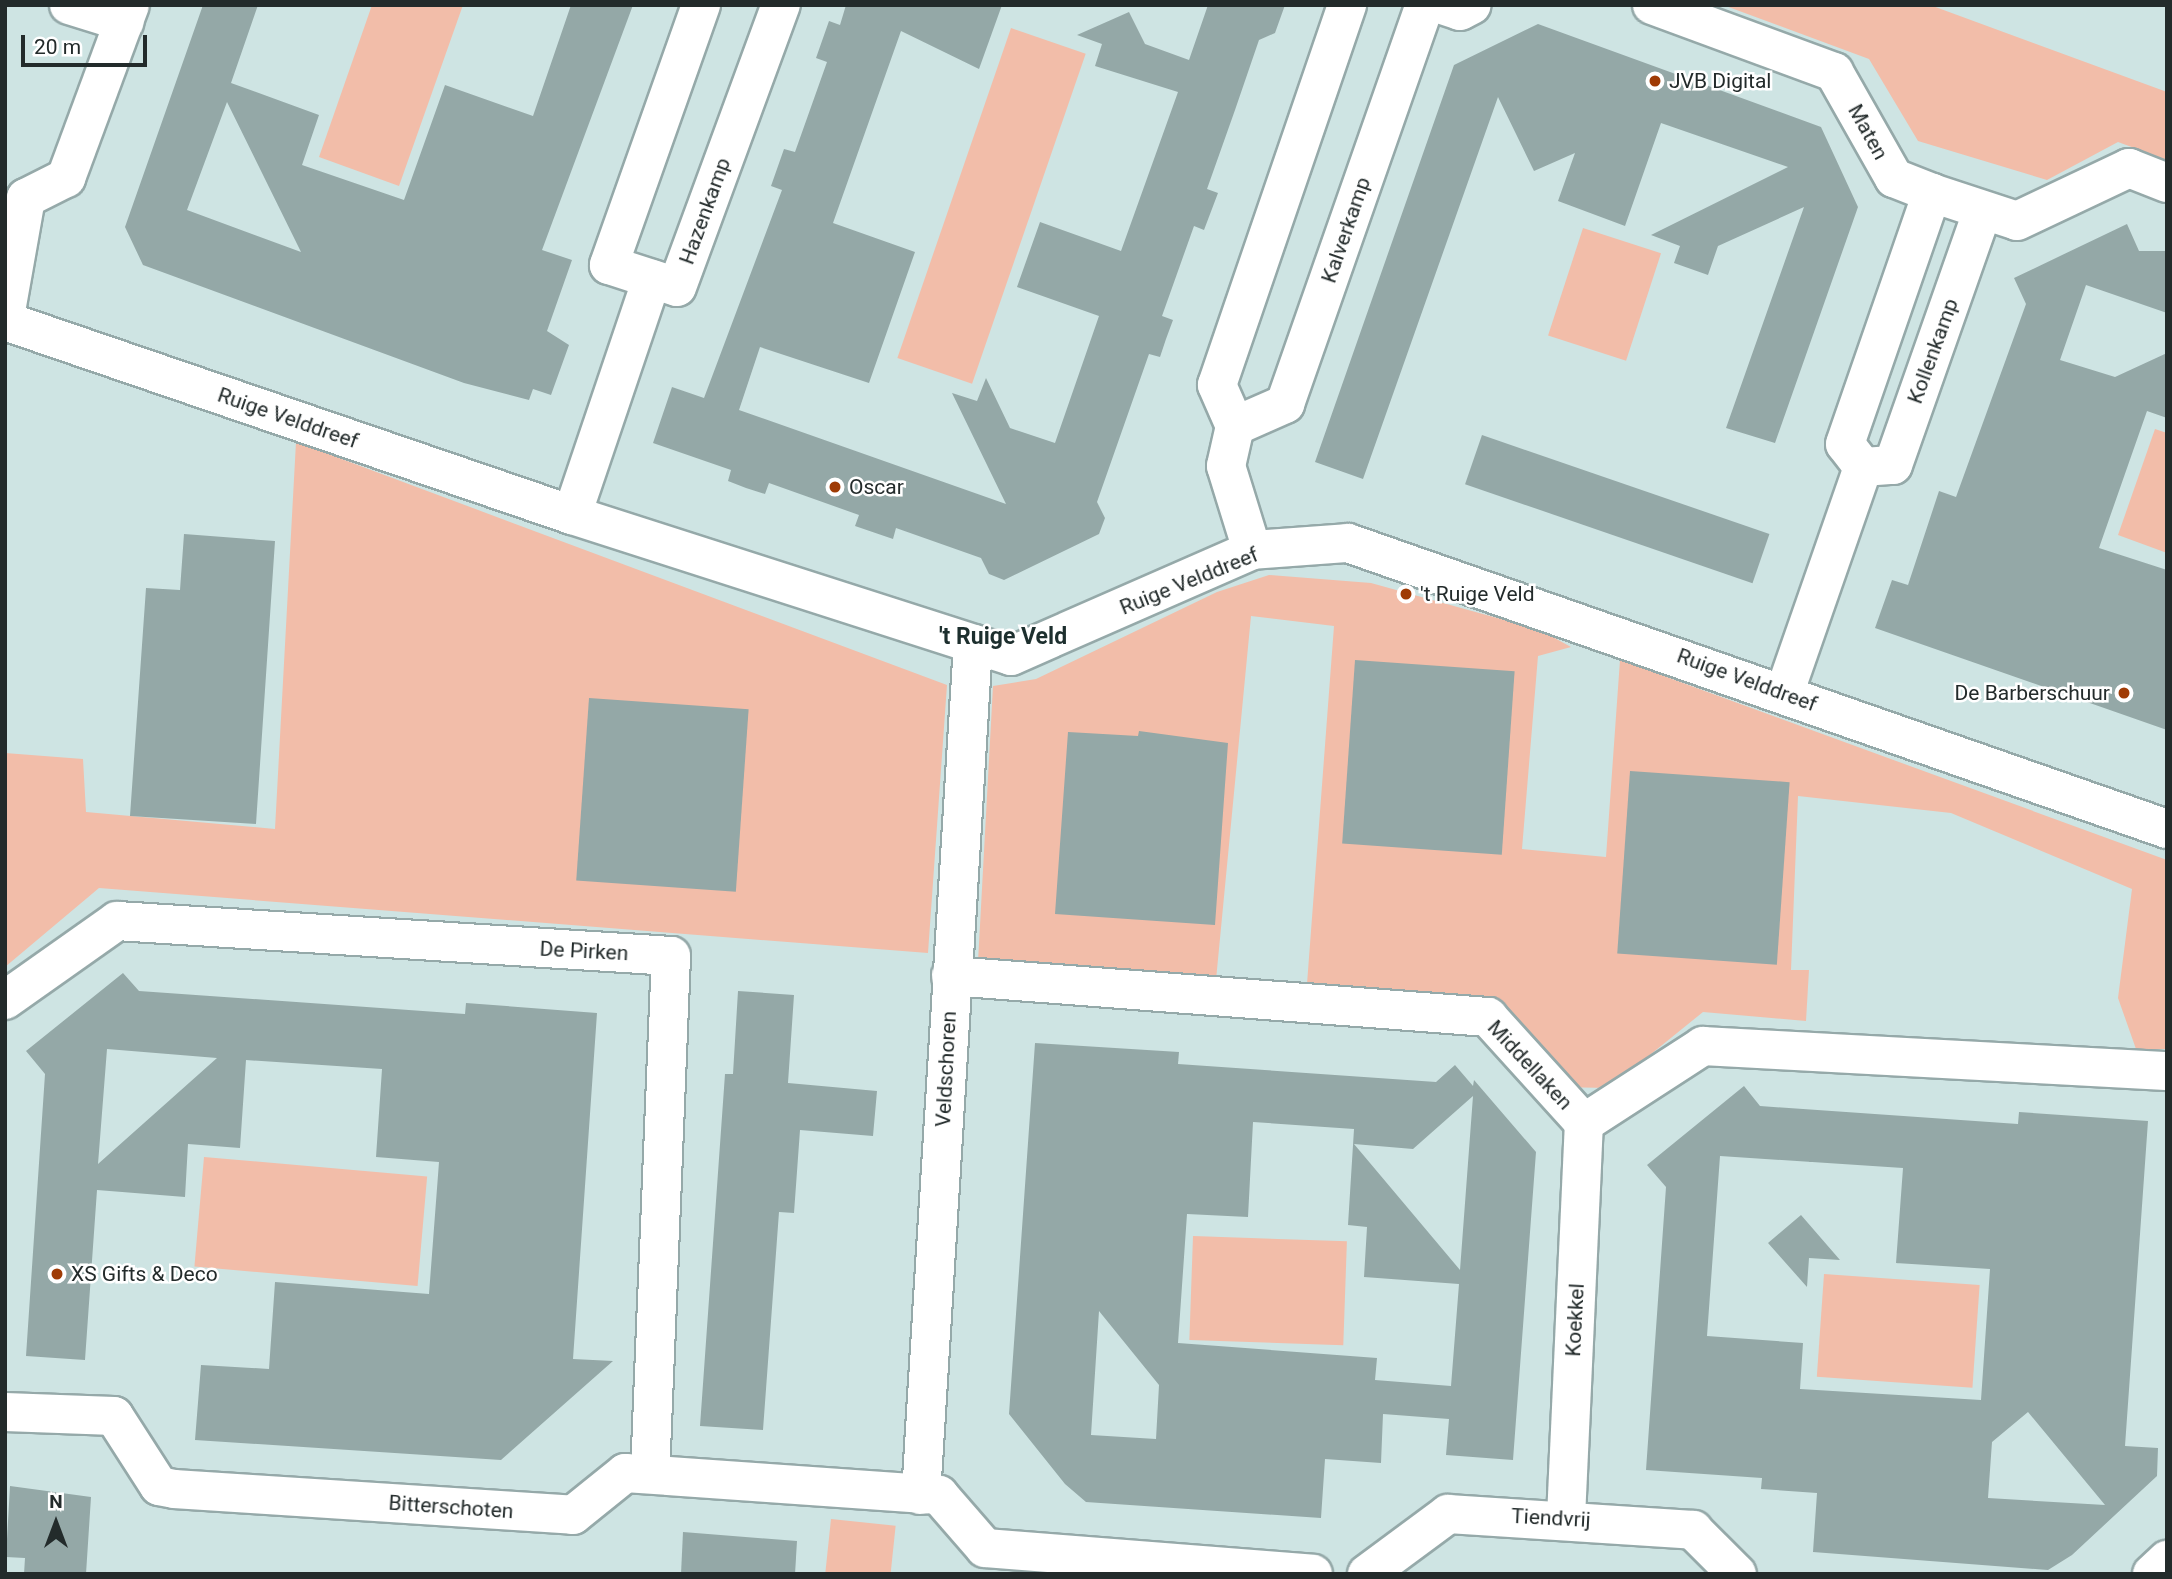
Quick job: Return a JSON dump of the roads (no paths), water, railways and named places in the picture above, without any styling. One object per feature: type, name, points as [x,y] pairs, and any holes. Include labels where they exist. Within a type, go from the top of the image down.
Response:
[{"type":"street","points":[[5,319],[15,196],[66,178],[127,14],[69,5]]},
{"type":"street","name":"Hazenkamp","points":[[701,5],[609,265],[677,287],[780,5]]},
{"type":"street","points":[[1252,550],[1226,466],[1235,426],[1217,385],[1346,5]]},
{"type":"street","name":"Kalverkamp","points":[[1235,426],[1284,404],[1425,5]]},
{"type":"street","points":[[1442,5],[1460,11],[1472,5]]},
{"type":"street","name":"Maten","points":[[1652,5],[1834,72],[1894,178],[1932,193],[2017,221],[2129,169],[2167,183]]},
{"type":"street","points":[[1784,694],[1863,467],[1844,444],[1932,193]]},
{"type":"street","name":"Kollenkamp","points":[[1863,467],[1893,465],[1983,210]]},
{"type":"street","points":[[572,515],[652,279]]},
{"type":"street","name":"Ruige Velddreef","points":[[5,319],[572,515],[1012,656],[1252,550],[1348,543],[1385,552],[2167,829]]},
{"type":"street","name":"Veldschoren","points":[[921,1494],[973,644]]},
{"type":"street","name":"De Pirken","points":[[5,1000],[117,921],[671,956],[650,1474]]},
{"type":"street","name":"Middellaken","points":[[951,976],[1488,1017],[1584,1123],[1703,1046],[2167,1070]]},
{"type":"street","name":"Koekkel","points":[[1566,1518],[1584,1123]]},
{"type":"street","name":"Bitterschoten","points":[[5,1412],[114,1416],[159,1486],[174,1489],[573,1515],[625,1473],[921,1494]]},
{"type":"street","points":[[921,1494],[939,1495],[985,1548],[1313,1574]]},
{"type":"street","name":"Tiendvrij","points":[[1367,1574],[1448,1514],[1566,1518],[1693,1530],[1737,1574]]},
{"type":"street","points":[[2152,1574],[2167,1560]]},
{"type":"place","name":"JVB Digital","points":[[1655,81]]},
{"type":"place","name":"Oscar","points":[[835,487]]},
{"type":"place","name":"'t Ruige Veld","points":[[1406,594]]},
{"type":"place","name":"De Barberschuur","points":[[2124,693]]},
{"type":"place","name":"XS Gifts & Deco","points":[[57,1274]]},
{"type":"district","name":"'t Ruige Veld","points":[[1003,637]]}]
